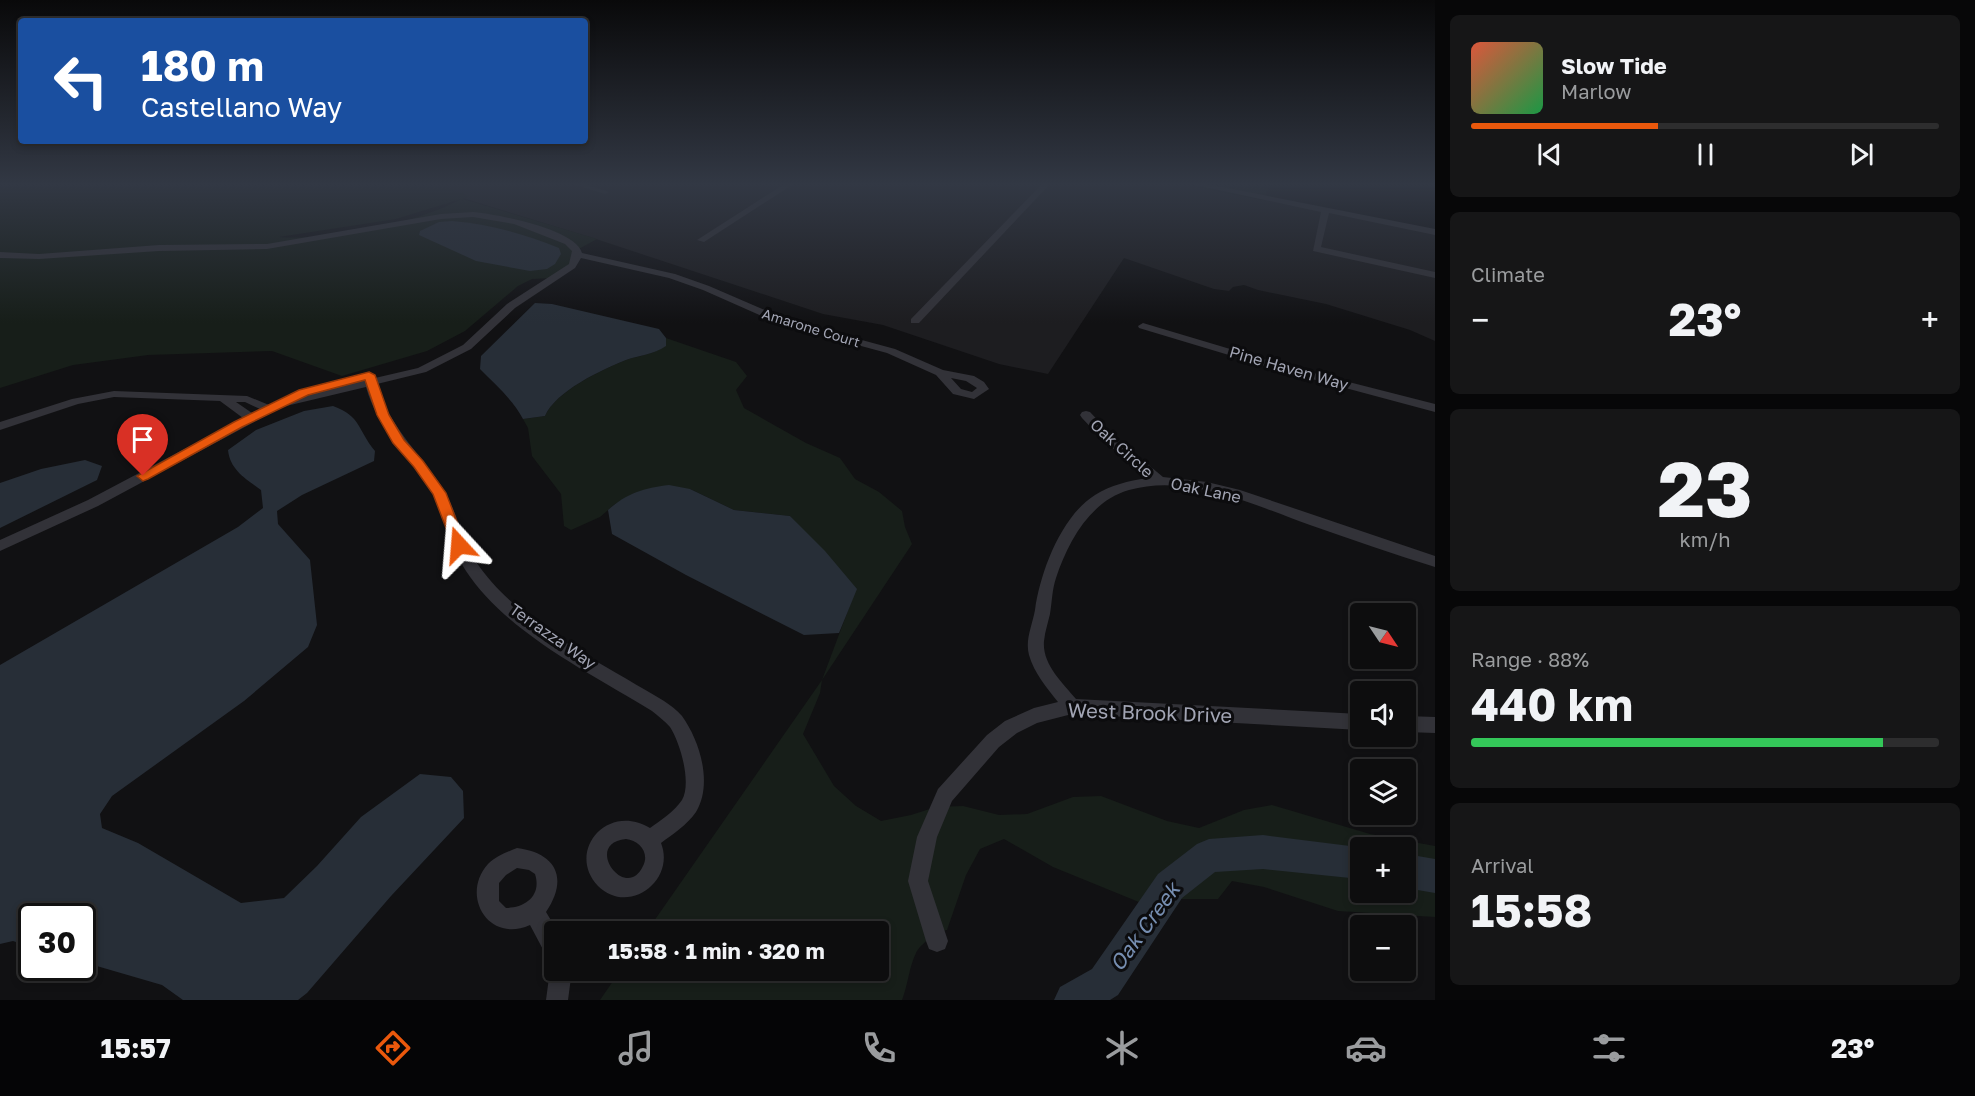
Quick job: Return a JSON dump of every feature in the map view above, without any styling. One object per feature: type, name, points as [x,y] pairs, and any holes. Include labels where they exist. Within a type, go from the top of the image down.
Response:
[{"type":"street","points":[[0,255],[33,256],[159,248],[279,245],[366,230]]},
{"type":"street","points":[[535,230],[564,239],[573,245],[577,255],[572,266]]},
{"type":"street","points":[[701,240],[717,230]]},
{"type":"street","points":[[915,321],[1002,230]]},
{"type":"street","points":[[1321,230],[1316,249],[1435,275]]},
{"type":"street","points":[[577,255],[613,264]]},
{"type":"street","points":[[0,546],[93,503],[273,407],[370,379],[422,370],[467,347],[511,306],[572,266],[613,264]]},
{"type":"street","name":"Amarone Court","points":[[613,264],[689,281],[768,316],[815,332],[891,351],[940,373]]},
{"type":"street","name":"Pine Haven Way","points":[[1143,326],[1303,374],[1435,408]]},
{"type":"street","name":"Terrazza Way","points":[[370,379],[383,415],[399,443],[419,464],[439,493],[459,545],[476,574],[512,610],[540,632],[658,706],[675,720],[684,736],[695,771],[692,801],[681,816],[649,840]]},
{"type":"street","points":[[0,426],[76,401],[114,394],[247,399],[273,407]]},
{"type":"street","points":[[224,399],[251,418]]},
{"type":"street","name":"Oak Circle","points":[[1086,416],[1159,481]]},
{"type":"street","name":"Oak Lane","points":[[1072,706],[1043,668],[1037,655],[1036,642],[1044,591],[1076,523],[1098,499],[1131,485],[1159,481],[1222,490],[1435,562]]},
{"type":"street","name":"West Brook Drive","points":[[937,941],[918,881],[927,837],[945,795],[993,741],[1011,727],[1034,716],[1072,706],[1350,721]]},
{"type":"street","points":[[1416,724],[1435,725]]},
{"type":"street","points":[[533,911],[544,927]]},
{"type":"street","points":[[557,1000],[560,981]]},
{"type":"shaded area","points":[[0,230],[327,230],[279,237],[300,238],[368,230],[566,230],[597,239],[575,251],[571,265],[553,278],[532,279],[518,286],[465,331],[427,351],[342,376],[272,351],[148,355],[73,365],[0,388]]},
{"type":"shaded area","points":[[503,230],[559,248],[561,254],[555,264],[547,269],[530,271],[476,261],[419,235],[420,231]]},
{"type":"shaded area","points":[[566,230],[1424,230],[1435,232],[1435,341],[1410,330],[1326,304],[1244,285],[1233,287],[1229,291],[1214,289],[1124,258],[1048,374],[999,364],[883,325],[823,314]]},
{"type":"shaded area","points":[[535,303],[552,304],[659,329],[666,338],[666,346],[616,364],[580,382],[559,398],[545,416],[523,419],[498,386],[480,369],[481,356]]},
{"type":"shaded area","points":[[666,338],[736,362],[747,376],[736,390],[744,408],[806,443],[840,458],[855,479],[879,492],[902,511],[912,544],[822,680],[856,589],[790,516],[734,510],[690,489],[615,504],[600,517],[571,530],[564,526],[561,494],[532,456],[528,428],[523,419],[545,416],[559,398],[580,382],[616,364],[665,346]]},
{"type":"shaded area","points":[[333,406],[342,410],[354,419],[375,451],[374,461],[302,495],[277,511],[278,524],[310,560],[317,625],[308,647],[244,701],[112,796],[100,814],[102,828],[138,843],[241,903],[284,898],[317,866],[361,817],[420,774],[451,777],[463,791],[464,818],[391,896],[307,993],[298,1000],[183,1000],[162,985],[96,966],[96,903],[18,903],[18,943],[13,941],[0,944],[0,665],[238,527],[263,508],[261,490],[235,469],[228,450],[256,430],[304,411]]},
{"type":"shaded area","points":[[85,460],[102,466],[97,480],[0,528],[0,483],[41,469]]},
{"type":"shaded area","points":[[669,485],[690,489],[734,510],[790,516],[825,551],[857,589],[839,633],[804,635],[686,575],[612,534],[608,510],[636,492]]},
{"type":"shaded area","points":[[822,680],[820,693],[803,734],[834,786],[856,806],[881,821],[936,807],[963,806],[999,815],[1027,814],[1073,797],[1101,796],[1167,821],[1199,828],[1244,810],[1272,805],[1386,837],[1350,837],[1350,903],[1416,903],[1416,842],[1435,846],[1435,917],[1338,911],[1264,887],[1232,881],[1218,899],[1167,899],[1156,909],[1053,867],[1004,839],[980,849],[966,875],[947,930],[930,938],[916,953],[902,1000],[600,1000],[613,981],[889,981],[889,921],[654,921]]},
{"type":"waterway","name":"Oak Creek","points":[[1073,1000],[1105,982],[1170,886],[1209,856],[1263,852],[1350,861]]},
{"type":"waterway","name":"Oak Creek","points":[[1416,873],[1435,876]]},
{"type":"route","points":[[143,476],[238,424],[304,392],[369,375],[383,415],[399,443],[419,464],[439,493],[459,545]]}]
